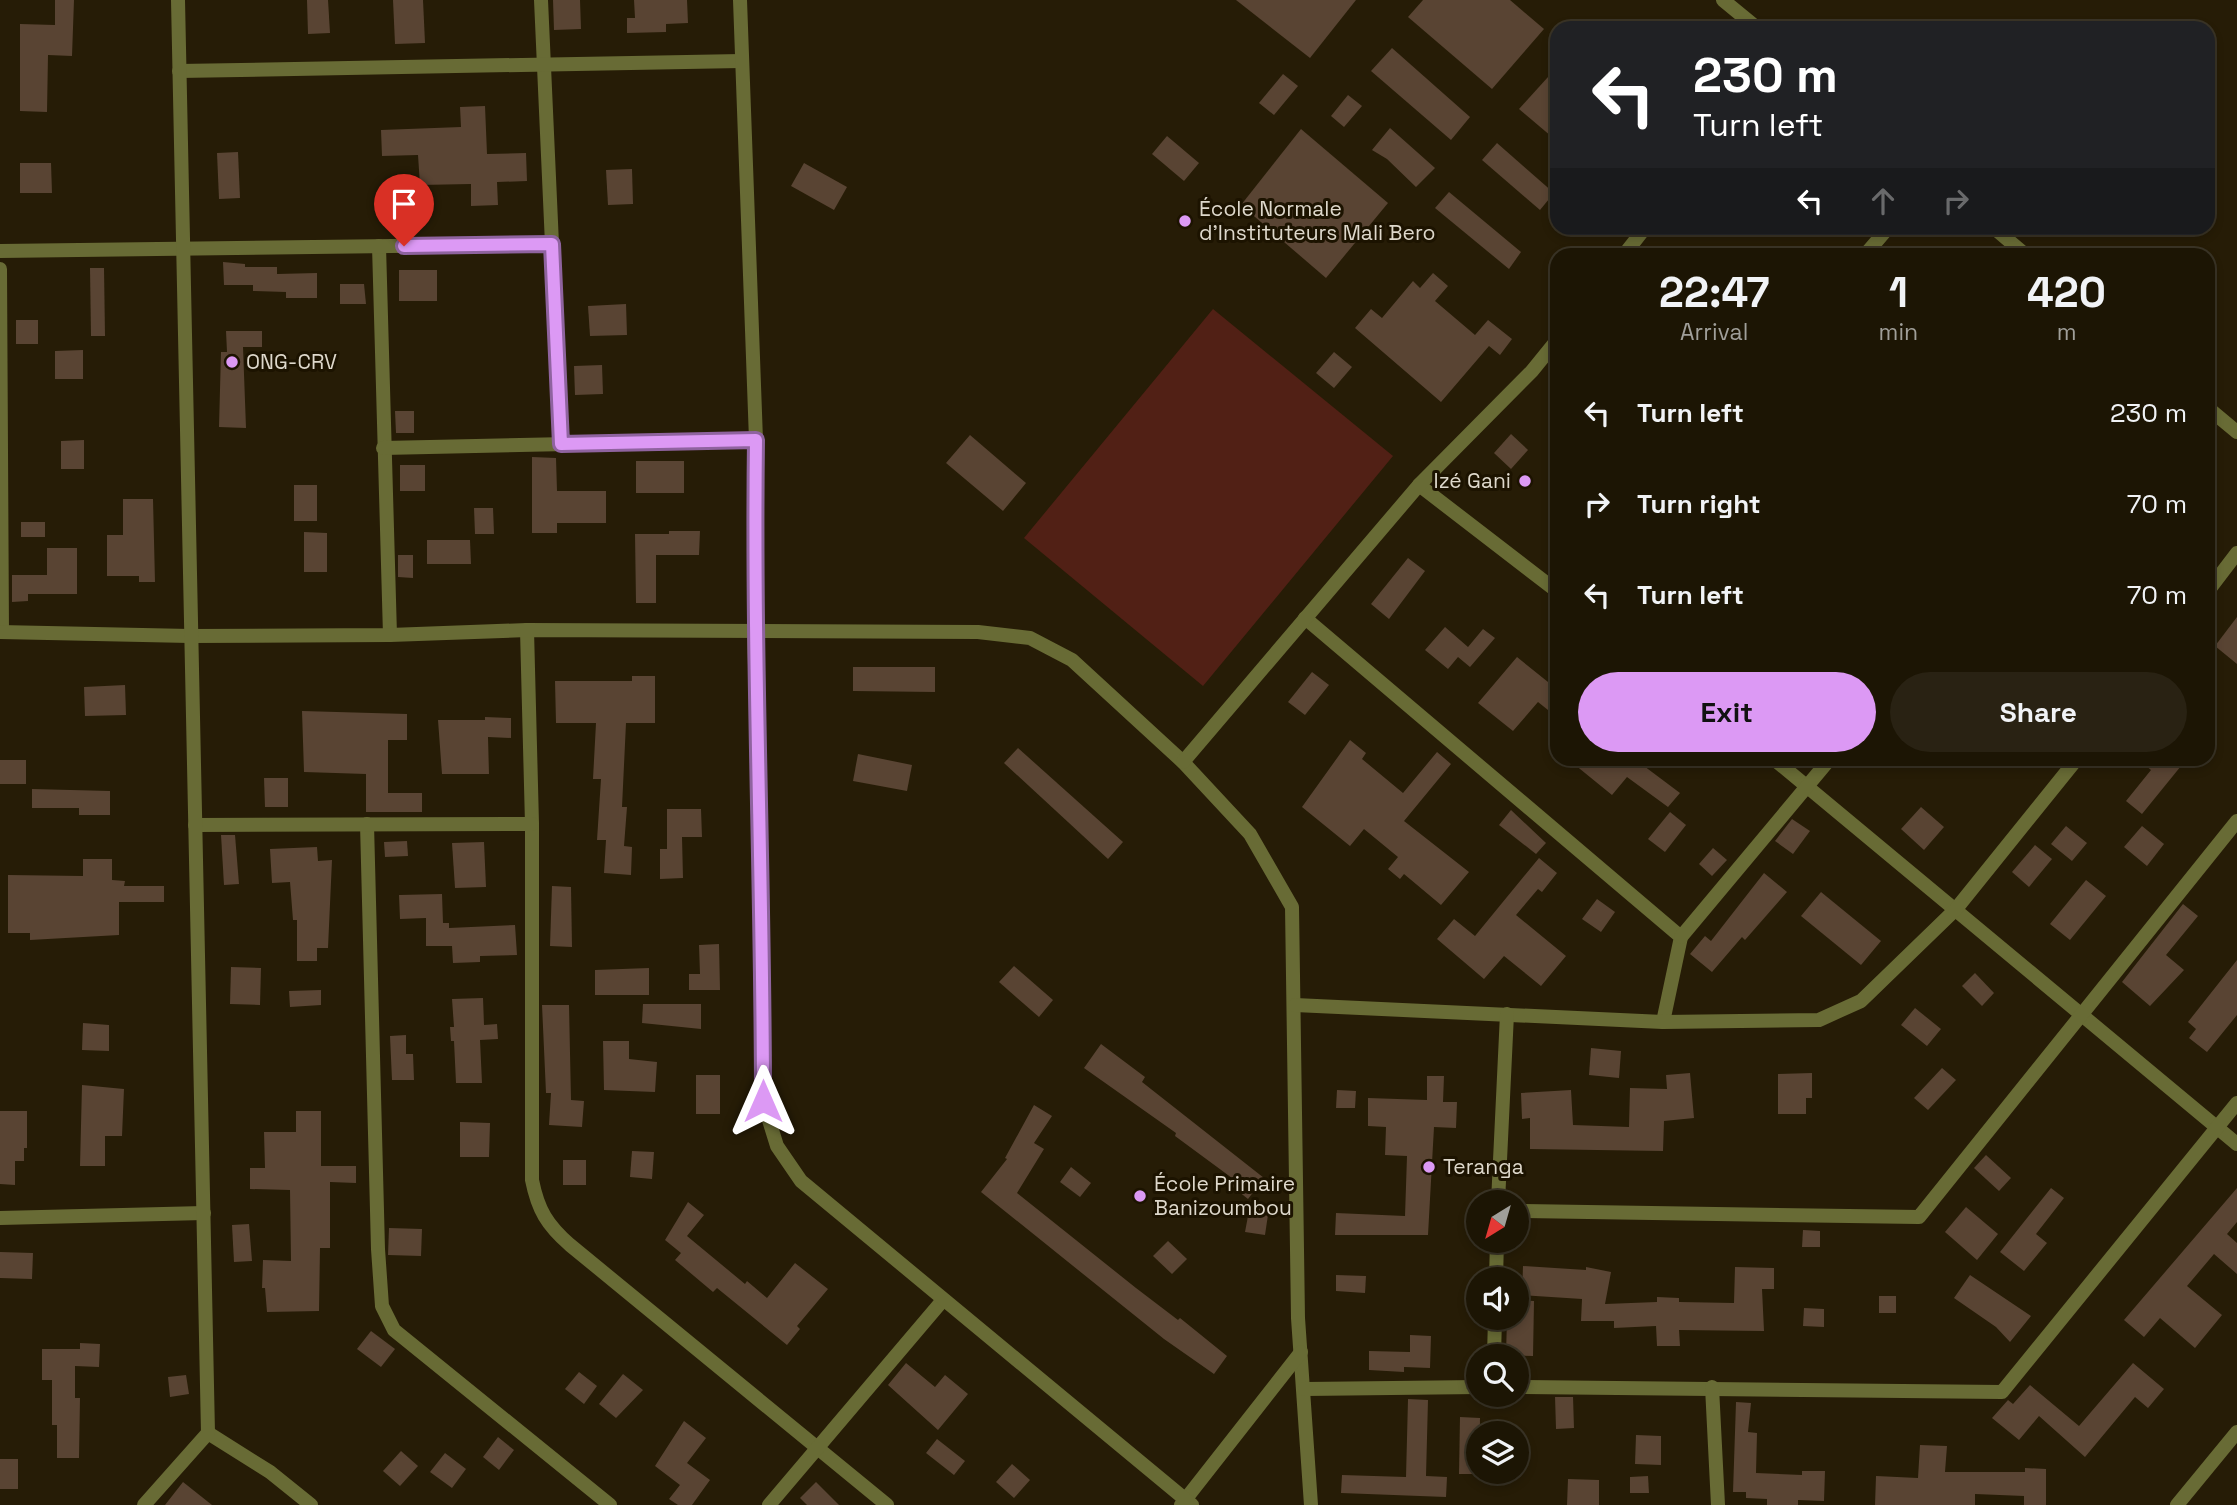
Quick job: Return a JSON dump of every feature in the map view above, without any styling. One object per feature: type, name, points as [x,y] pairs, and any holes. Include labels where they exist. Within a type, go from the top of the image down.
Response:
[{"type":"street","points":[[144,1505],[208,1433],[178,0]]},
{"type":"street","points":[[541,0],[561,444]]},
{"type":"street","points":[[740,0],[756,440],[754,631],[762,907],[763,1101],[777,1146],[801,1181],[1186,1503],[1301,1352]]},
{"type":"street","points":[[1723,0],[1748,21]]},
{"type":"street","points":[[179,71],[741,61]]},
{"type":"street","points":[[2002,235],[2018,248]]},
{"type":"street","points":[[0,251],[552,244]]},
{"type":"street","points":[[379,246],[390,635]]},
{"type":"street","points":[[0,269],[1,632],[190,636],[390,635],[527,630],[978,632],[1030,638],[1072,660],[1183,762],[1250,834],[1292,907],[1298,1318],[1311,1505]]},
{"type":"street","points":[[1183,762],[1419,485],[1532,371],[1550,349]]},
{"type":"street","points":[[2215,414],[2237,432]]},
{"type":"street","points":[[383,448],[756,440]]},
{"type":"street","points":[[1419,485],[1550,586]]},
{"type":"street","points":[[2215,582],[2237,553]]},
{"type":"street","points":[[1305,618],[1681,937]]},
{"type":"street","points":[[527,630],[532,824],[532,1180],[538,1207],[549,1227],[570,1245],[887,1505]]},
{"type":"street","points":[[1783,766],[2237,1144]]},
{"type":"street","points":[[1662,1022],[1681,937],[1824,766]]},
{"type":"street","points":[[1295,1005],[1662,1022],[1819,1020],[1861,1001],[1956,909],[2068,766]]},
{"type":"street","points":[[1530,1211],[1919,1217],[2237,821]]},
{"type":"street","points":[[367,824],[377,1249],[382,1306],[394,1330],[610,1505]]},
{"type":"street","points":[[195,825],[532,824]]},
{"type":"street","points":[[1499,1190],[1507,1014]]},
{"type":"street","points":[[1529,1387],[2003,1392],[2237,1103]]},
{"type":"street","points":[[0,1217],[204,1213]]},
{"type":"street","points":[[769,1505],[943,1300]]},
{"type":"street","points":[[1305,1389],[1466,1387]]},
{"type":"street","points":[[1712,1387],[1718,1505]]},
{"type":"street","points":[[2177,1505],[2237,1432]]},
{"type":"street","points":[[208,1433],[270,1472],[310,1505]]},
{"type":"shaded area","points":[[1213,309],[1393,456],[1203,686],[1024,538]]},
{"type":"building","points":[[55,0],[74,0],[72,56],[48,55],[47,112],[20,111],[20,24],[55,25]]},
{"type":"building","points":[[307,0],[328,0],[330,33],[308,34]]},
{"type":"building","points":[[393,0],[423,0],[425,43],[395,44]]},
{"type":"building","points":[[553,0],[580,0],[581,29],[554,30]]},
{"type":"building","points":[[634,0],[687,0],[688,23],[666,24],[666,32],[627,33],[627,18],[635,18]]},
{"type":"building","points":[[1236,0],[1356,0],[1310,58]]},
{"type":"building","points":[[1423,0],[1510,0],[1544,29],[1492,89],[1408,17]]},
{"type":"building","points":[[1392,48],[1470,117],[1451,140],[1371,71]]},
{"type":"building","points":[[1283,74],[1298,86],[1274,115],[1259,103]]},
{"type":"building","points":[[1550,75],[1550,135],[1519,109]]},
{"type":"building","points":[[1348,95],[1362,106],[1344,127],[1331,116]]},
{"type":"building","points":[[485,106],[487,154],[526,153],[527,181],[497,182],[498,205],[471,206],[471,184],[420,185],[418,155],[382,156],[381,130],[461,127],[460,107]]},
{"type":"building","points":[[1390,128],[1435,168],[1416,187],[1387,159],[1372,150]]},
{"type":"building","points":[[1301,129],[1388,203],[1326,278],[1241,205]]},
{"type":"building","points":[[1167,136],[1199,163],[1184,181],[1152,154]]},
{"type":"building","points":[[1497,143],[1550,189],[1550,198],[1540,210],[1482,160]]},
{"type":"building","points":[[238,152],[240,198],[219,199],[217,153]]},
{"type":"building","points":[[20,163],[51,163],[52,193],[20,193]]},
{"type":"building","points":[[804,163],[847,187],[834,210],[791,186]]},
{"type":"building","points":[[632,169],[633,204],[608,205],[606,170]]},
{"type":"building","points":[[1449,192],[1521,252],[1509,269],[1435,208]]},
{"type":"building","points":[[223,262],[245,264],[245,267],[277,267],[277,274],[317,273],[317,298],[286,298],[286,292],[253,291],[253,285],[224,285]]},
{"type":"building","points":[[90,268],[104,268],[105,336],[91,336]]},
{"type":"building","points":[[399,270],[437,270],[437,301],[399,301]]},
{"type":"building","points":[[1433,273],[1448,286],[1435,301],[1475,335],[1488,320],[1512,339],[1500,355],[1489,346],[1441,402],[1355,328],[1371,309],[1382,318],[1413,281],[1420,288]]},
{"type":"building","points":[[340,284],[364,284],[366,304],[340,304]]},
{"type":"building","points":[[626,304],[627,335],[590,336],[588,306]]},
{"type":"building","points":[[16,320],[38,320],[38,344],[16,344]]},
{"type":"building","points":[[226,331],[262,331],[262,347],[243,347],[246,428],[219,427],[221,352],[227,352]]},
{"type":"building","points":[[83,350],[83,379],[55,379],[55,351]]},
{"type":"building","points":[[1334,352],[1352,367],[1334,388],[1316,373]]},
{"type":"building","points":[[602,365],[603,394],[575,395],[574,366]]},
{"type":"building","points":[[395,411],[414,411],[414,433],[396,433]]},
{"type":"building","points":[[1511,434],[1528,450],[1511,469],[1494,453]]},
{"type":"building","points":[[970,435],[1026,483],[1003,511],[946,463]]},
{"type":"building","points":[[84,440],[84,469],[61,469],[61,441]]},
{"type":"building","points":[[532,457],[556,458],[557,491],[606,491],[606,523],[557,523],[557,533],[532,533]]},
{"type":"building","points":[[636,461],[684,461],[684,493],[636,493]]},
{"type":"building","points":[[400,465],[425,465],[425,491],[400,491]]},
{"type":"building","points":[[294,485],[317,485],[317,521],[294,521]]},
{"type":"building","points":[[123,499],[153,499],[155,582],[139,582],[139,576],[107,576],[107,535],[123,535]]},
{"type":"building","points":[[474,508],[493,508],[494,534],[475,534]]},
{"type":"building","points":[[21,522],[45,522],[45,537],[21,537]]},
{"type":"building","points":[[669,531],[700,531],[699,555],[656,555],[656,603],[636,603],[635,534],[669,534]]},
{"type":"building","points":[[304,532],[327,533],[327,572],[304,572]]},
{"type":"building","points":[[427,540],[470,540],[471,564],[427,564]]},
{"type":"building","points":[[47,548],[77,548],[77,594],[28,594],[28,601],[12,602],[12,575],[47,575]]},
{"type":"building","points":[[398,555],[413,555],[413,578],[398,577]]},
{"type":"building","points":[[1408,558],[1425,571],[1389,619],[1371,604]]},
{"type":"building","points":[[2237,617],[2237,664],[2215,646]]},
{"type":"building","points":[[1445,627],[1468,647],[1483,629],[1495,638],[1470,667],[1458,657],[1448,669],[1425,650]]},
{"type":"building","points":[[1517,657],[1550,684],[1550,712],[1538,702],[1513,731],[1478,703]]},
{"type":"building","points":[[853,667],[935,667],[935,692],[853,691]]},
{"type":"building","points":[[1312,672],[1329,685],[1305,715],[1288,702]]},
{"type":"building","points":[[632,676],[655,676],[655,723],[626,723],[622,807],[627,807],[624,846],[632,847],[631,875],[604,873],[606,840],[597,840],[601,779],[593,779],[596,723],[556,723],[555,681],[632,681]]},
{"type":"building","points":[[125,685],[126,715],[85,716],[84,687]]},
{"type":"building","points":[[302,711],[407,714],[407,740],[388,740],[388,793],[422,793],[422,812],[366,812],[366,774],[304,772]]},
{"type":"building","points":[[485,717],[511,718],[511,738],[488,737],[489,774],[442,774],[438,720],[485,720]]},
{"type":"building","points":[[1350,740],[1366,753],[1362,759],[1403,793],[1437,752],[1451,764],[1404,821],[1469,872],[1441,905],[1404,874],[1400,879],[1388,869],[1398,857],[1364,829],[1350,846],[1302,807]]},
{"type":"building","points":[[1018,748],[1123,842],[1108,859],[1004,763]]},
{"type":"building","points":[[858,754],[912,765],[907,791],[853,781]]},
{"type":"building","points":[[0,760],[26,760],[26,784],[0,784]]},
{"type":"building","points":[[1576,766],[1644,766],[1680,793],[1668,807],[1627,777],[1612,795]]},
{"type":"building","points":[[2146,766],[2181,766],[2142,814],[2126,801],[2151,770]]},
{"type":"building","points":[[264,778],[288,778],[288,807],[265,807]]},
{"type":"building","points":[[32,789],[110,791],[110,815],[79,815],[79,808],[32,808]]},
{"type":"building","points":[[1921,807],[1944,827],[1924,850],[1901,829]]},
{"type":"building","points":[[667,809],[701,809],[702,837],[682,837],[683,878],[660,879],[660,849],[667,849]]},
{"type":"building","points":[[1511,810],[1546,843],[1536,854],[1499,825]]},
{"type":"building","points":[[1670,812],[1686,825],[1665,852],[1648,839]]},
{"type":"building","points":[[1792,819],[1810,831],[1793,854],[1775,841]]},
{"type":"building","points":[[2066,826],[2087,843],[2072,861],[2051,844]]},
{"type":"building","points":[[2142,826],[2164,844],[2147,866],[2124,847]]},
{"type":"building","points":[[221,835],[235,835],[239,884],[224,885]]},
{"type":"building","points":[[407,841],[408,856],[385,857],[384,842]]},
{"type":"building","points":[[484,842],[486,887],[455,888],[452,843]]},
{"type":"building","points":[[2035,845],[2052,859],[2029,887],[2012,872]]},
{"type":"building","points":[[317,847],[318,861],[332,860],[328,948],[317,948],[317,961],[297,961],[297,920],[293,920],[290,882],[272,883],[270,849]]},
{"type":"building","points":[[1713,848],[1727,860],[1712,876],[1699,864]]},
{"type":"building","points":[[1539,858],[1557,873],[1542,892],[1538,889],[1516,915],[1566,956],[1541,986],[1504,956],[1484,979],[1437,939],[1454,919],[1475,936]]},
{"type":"building","points":[[83,859],[112,859],[112,880],[125,881],[124,886],[164,886],[164,902],[119,902],[119,935],[30,940],[30,933],[8,933],[8,875],[83,876]]},
{"type":"building","points":[[1764,873],[1787,892],[1745,940],[1742,937],[1712,972],[1690,954],[1705,936],[1711,941]]},
{"type":"building","points":[[2086,880],[2106,896],[2070,940],[2050,924]]},
{"type":"building","points":[[552,886],[571,887],[572,947],[550,946]]},
{"type":"building","points":[[1821,892],[1881,941],[1861,965],[1801,916]]},
{"type":"building","points":[[442,894],[443,923],[449,923],[449,928],[515,925],[517,955],[480,956],[480,962],[453,963],[452,946],[426,946],[426,918],[400,919],[399,895]]},
{"type":"building","points":[[1597,899],[1615,912],[1601,932],[1582,919]]},
{"type":"building","points":[[2183,904],[2198,916],[2166,955],[2184,970],[2150,1006],[2122,982]]},
{"type":"building","points":[[719,944],[720,990],[689,990],[689,974],[700,974],[699,945]]},
{"type":"building","points":[[2237,960],[2237,1015],[2207,1052],[2189,1038],[2196,1029],[2188,1022]]},
{"type":"building","points":[[1014,966],[1053,1000],[1039,1017],[999,982]]},
{"type":"building","points":[[231,967],[261,968],[260,1005],[230,1004]]},
{"type":"building","points":[[649,968],[649,995],[595,995],[595,970]]},
{"type":"building","points":[[1975,973],[1994,993],[1982,1006],[1962,986]]},
{"type":"building","points":[[321,990],[321,1005],[290,1007],[289,991]]},
{"type":"building","points":[[483,998],[484,1025],[497,1024],[498,1039],[480,1040],[482,1083],[456,1083],[454,1041],[451,1041],[450,1027],[454,1027],[452,999]]},
{"type":"building","points":[[643,1004],[701,1004],[701,1029],[642,1023]]},
{"type":"building","points":[[542,1005],[569,1005],[571,1100],[584,1101],[582,1127],[549,1125],[551,1093],[546,1093]]},
{"type":"building","points":[[1915,1008],[1941,1029],[1927,1046],[1901,1025]]},
{"type":"building","points":[[83,1023],[109,1025],[109,1051],[82,1050]]},
{"type":"building","points":[[406,1035],[406,1054],[413,1054],[414,1080],[392,1080],[390,1036]]},
{"type":"building","points":[[603,1041],[629,1041],[629,1059],[657,1062],[655,1092],[604,1090]]},
{"type":"building","points":[[1101,1044],[1145,1077],[1142,1082],[1264,1178],[1248,1199],[1228,1183],[1232,1178],[1175,1136],[1176,1133],[1084,1068]]},
{"type":"building","points":[[1591,1048],[1621,1051],[1619,1078],[1589,1075]]},
{"type":"building","points":[[1942,1068],[1956,1080],[1928,1110],[1914,1098]]},
{"type":"building","points":[[1690,1073],[1694,1118],[1664,1121],[1663,1151],[1530,1149],[1530,1118],[1522,1119],[1521,1093],[1571,1090],[1573,1125],[1629,1127],[1630,1088],[1667,1089],[1666,1075]]},
{"type":"building","points":[[1812,1073],[1812,1098],[1806,1098],[1806,1114],[1778,1114],[1778,1074]]},
{"type":"building","points":[[696,1075],[720,1075],[720,1114],[696,1114]]},
{"type":"building","points":[[1427,1076],[1444,1076],[1443,1102],[1457,1102],[1456,1128],[1434,1127],[1428,1235],[1335,1235],[1336,1213],[1405,1216],[1407,1156],[1385,1155],[1386,1127],[1368,1126],[1368,1098],[1427,1100]]},
{"type":"building","points":[[82,1085],[124,1089],[122,1136],[105,1136],[105,1166],[80,1166]]},
{"type":"building","points":[[1337,1090],[1356,1091],[1355,1108],[1336,1108]]},
{"type":"building","points":[[1034,1105],[1052,1116],[1034,1143],[1044,1149],[1017,1193],[1227,1356],[1214,1374],[1164,1339],[981,1192],[1007,1159],[1005,1158]]},
{"type":"building","points":[[0,1111],[27,1111],[27,1148],[24,1148],[24,1161],[15,1161],[15,1185],[0,1184]]},
{"type":"building","points":[[296,1111],[321,1111],[321,1166],[356,1166],[356,1183],[330,1182],[330,1248],[320,1248],[319,1311],[267,1312],[265,1288],[262,1288],[263,1260],[291,1261],[290,1190],[250,1189],[250,1168],[265,1168],[264,1132],[296,1132]]},
{"type":"building","points":[[460,1122],[490,1123],[489,1157],[460,1157]]},
{"type":"building","points":[[632,1151],[654,1152],[652,1179],[630,1177]]},
{"type":"building","points":[[1986,1155],[2011,1178],[1999,1191],[1974,1168]]},
{"type":"building","points":[[563,1160],[586,1160],[586,1185],[563,1185]]},
{"type":"building","points":[[1071,1167],[1091,1183],[1080,1197],[1060,1182]]},
{"type":"building","points":[[2051,1188],[2064,1198],[2036,1234],[2047,1243],[2024,1271],[2000,1252]]},
{"type":"building","points":[[2237,1188],[2237,1222],[2227,1234],[2237,1243],[2237,1274],[2214,1254],[2187,1286],[2222,1315],[2195,1348],[2160,1318],[2144,1337],[2124,1320]]},
{"type":"building","points":[[688,1202],[704,1215],[687,1236],[745,1284],[747,1281],[767,1298],[795,1263],[828,1289],[797,1326],[800,1329],[787,1345],[717,1288],[713,1292],[675,1260],[681,1253],[665,1240]]},
{"type":"building","points":[[1250,1205],[1269,1208],[1265,1235],[1245,1232]]},
{"type":"building","points":[[1966,1207],[1998,1234],[1977,1260],[1945,1232]]},
{"type":"building","points":[[249,1224],[252,1261],[234,1262],[232,1225]]},
{"type":"building","points":[[389,1228],[422,1229],[421,1256],[388,1255]]},
{"type":"building","points":[[1803,1230],[1820,1231],[1820,1247],[1802,1247]]},
{"type":"building","points":[[1168,1241],[1187,1259],[1172,1274],[1153,1256]]},
{"type":"building","points":[[0,1252],[33,1253],[32,1279],[0,1278]]},
{"type":"building","points":[[1523,1266],[1586,1270],[1586,1267],[1611,1272],[1605,1304],[1657,1302],[1657,1297],[1679,1298],[1679,1302],[1734,1303],[1735,1267],[1774,1268],[1774,1289],[1762,1289],[1764,1331],[1679,1330],[1680,1346],[1657,1346],[1656,1326],[1614,1328],[1614,1321],[1581,1321],[1582,1299],[1529,1295],[1529,1267]]},
{"type":"building","points":[[1336,1275],[1366,1276],[1365,1293],[1336,1291]]},
{"type":"building","points":[[1970,1275],[2031,1316],[2010,1342],[1996,1327],[1954,1298]]},
{"type":"building","points":[[1879,1296],[1896,1296],[1896,1313],[1879,1313]]},
{"type":"building","points":[[1529,1301],[1534,1301],[1533,1356],[1529,1356],[1529,1344],[1506,1344],[1507,1330],[1529,1330]]},
{"type":"building","points":[[1804,1308],[1824,1309],[1824,1327],[1803,1326]]},
{"type":"building","points":[[371,1331],[395,1349],[381,1367],[357,1349]]},
{"type":"building","points":[[1410,1335],[1431,1336],[1430,1368],[1404,1367],[1404,1372],[1369,1370],[1369,1351],[1410,1352]]},
{"type":"building","points":[[80,1343],[100,1344],[99,1367],[75,1366],[75,1398],[80,1398],[79,1458],[57,1458],[57,1425],[52,1425],[52,1380],[42,1380],[42,1349],[80,1349]]},
{"type":"building","points":[[906,1363],[935,1387],[945,1375],[968,1394],[938,1430],[888,1385]]},
{"type":"building","points":[[2133,1363],[2164,1389],[2148,1408],[2135,1397],[2085,1457],[2039,1416],[2019,1440],[1992,1418],[2008,1400],[2013,1404],[2030,1385],[2079,1426]]},
{"type":"building","points":[[579,1372],[597,1386],[584,1404],[565,1389]]},
{"type":"building","points":[[623,1374],[643,1390],[616,1418],[599,1404]]},
{"type":"building","points":[[186,1375],[189,1394],[170,1397],[168,1377]]},
{"type":"building","points":[[1555,1397],[1573,1397],[1574,1428],[1556,1429]]},
{"type":"building","points":[[1408,1399],[1428,1400],[1426,1476],[1447,1477],[1446,1497],[1341,1493],[1342,1475],[1406,1477]]},
{"type":"building","points":[[1736,1402],[1751,1403],[1748,1432],[1757,1433],[1756,1473],[1802,1475],[1802,1471],[1825,1471],[1824,1501],[1798,1500],[1798,1505],[1767,1505],[1767,1499],[1746,1498],[1746,1492],[1733,1492]]},
{"type":"building","points":[[1460,1417],[1480,1418],[1480,1421],[1466,1421],[1466,1474],[1459,1474]]},
{"type":"building","points":[[684,1421],[706,1438],[687,1463],[710,1480],[692,1505],[678,1505],[669,1499],[680,1485],[655,1466]]},
{"type":"building","points":[[1636,1435],[1661,1436],[1661,1465],[1635,1464]]},
{"type":"building","points":[[498,1437],[514,1450],[499,1470],[483,1457]]},
{"type":"building","points":[[937,1439],[965,1461],[954,1475],[926,1453]]},
{"type":"building","points":[[1920,1445],[1947,1446],[1945,1472],[2025,1472],[2025,1468],[2046,1469],[2046,1505],[2024,1505],[2024,1496],[1975,1494],[1975,1505],[1875,1505],[1876,1476],[1918,1478]]},
{"type":"building","points":[[401,1451],[418,1466],[400,1486],[383,1471]]},
{"type":"building","points":[[445,1453],[466,1469],[452,1488],[430,1472]]},
{"type":"building","points":[[0,1459],[18,1459],[18,1489],[0,1489]]},
{"type":"building","points":[[1012,1464],[1030,1480],[1014,1498],[996,1482]]},
{"type":"building","points":[[1648,1476],[1649,1493],[1630,1493],[1630,1477]]},
{"type":"building","points":[[1568,1479],[1599,1480],[1599,1505],[1567,1505]]},
{"type":"building","points":[[183,1482],[212,1505],[165,1505]]},
{"type":"building","points":[[816,1482],[839,1505],[807,1505],[800,1498]]},
{"type":"place","name":"École Normale d'Instituteurs Mali Bero","points":[[1185,221]]},
{"type":"place","name":"ONG-CRV","points":[[232,362]]},
{"type":"place","name":"Izé Gani","points":[[1525,481]]},
{"type":"place","name":"Teranga","points":[[1429,1167]]},
{"type":"place","name":"École Primaire Banizoumbou","points":[[1140,1196]]},
{"type":"route","points":[[404,246],[552,244],[561,444],[756,440],[754,631],[762,907],[763,1101]]}]
